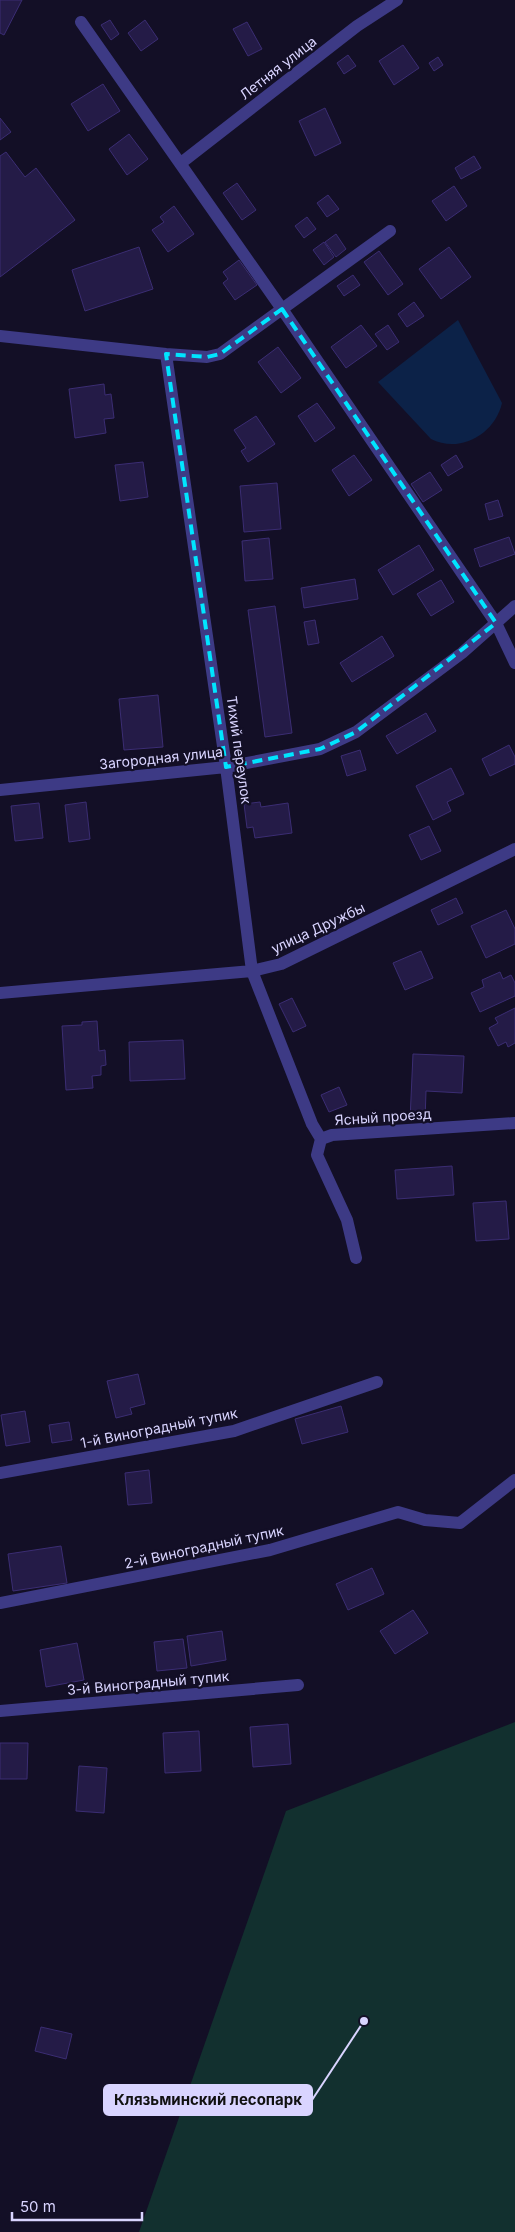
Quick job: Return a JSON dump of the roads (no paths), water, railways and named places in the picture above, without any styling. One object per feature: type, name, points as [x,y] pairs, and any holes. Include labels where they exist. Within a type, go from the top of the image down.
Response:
[{"type":"street","name":"Летняя улица","points":[[181,164],[357,26],[397,0]]},
{"type":"street","points":[[80,22],[282,308],[496,624],[515,663]]},
{"type":"street","points":[[0,336],[166,354],[207,357],[220,354],[390,231]]},
{"type":"street","name":"Тихий переулок","points":[[166,354],[226,767],[252,971],[312,1124],[321,1139]]},
{"type":"street","name":"Загородная улица","points":[[0,790],[226,767],[320,749],[356,732],[462,652],[515,606]]},
{"type":"street","name":"улица Дружбы","points":[[0,993],[252,971],[281,964],[515,849]]},
{"type":"street","name":"Ясный проезд","points":[[356,1258],[347,1220],[317,1154],[321,1139],[332,1135],[515,1123]]},
{"type":"street","name":"1-й Виноградный тупик","points":[[0,1473],[234,1430],[377,1382]]},
{"type":"street","name":"2-й Виноградный тупик","points":[[0,1603],[270,1550],[398,1512],[425,1520],[460,1523],[515,1480]]},
{"type":"street","name":"3-й Виноградный тупик","points":[[0,1711],[298,1685]]},
{"type":"water","points":[[458,320],[502,403],[492,424],[484,432],[475,438],[453,444],[431,439],[378,382]]},
{"type":"place","name":"Клязьминский лесопарк","points":[[364,2021]]}]
